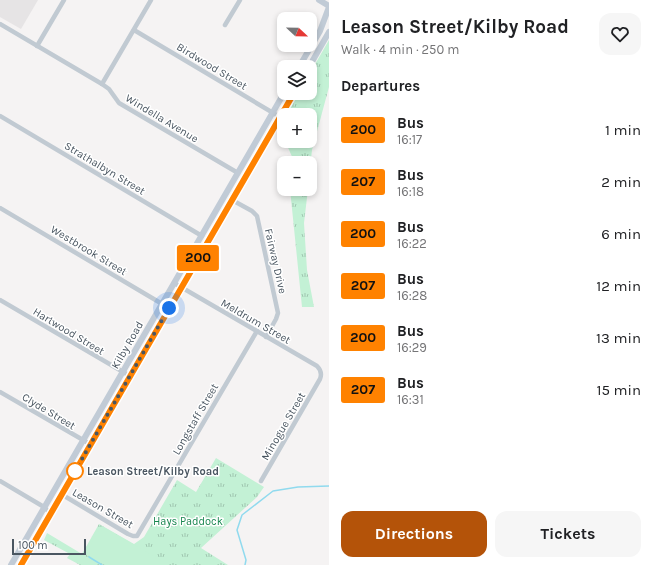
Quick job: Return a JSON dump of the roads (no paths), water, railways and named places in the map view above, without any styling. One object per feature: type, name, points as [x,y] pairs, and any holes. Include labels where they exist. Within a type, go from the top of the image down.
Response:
[{"type":"street","points":[[37,46],[64,0]]},
{"type":"street","points":[[102,84],[151,0]]},
{"type":"street","points":[[225,25],[240,0]]},
{"type":"street","points":[[303,60],[320,31],[329,7],[319,0]]},
{"type":"street","name":"Windella Avenue","points":[[0,24],[102,84],[108,88],[119,103],[238,173]]},
{"type":"street","name":"Birdwood Street","points":[[134,30],[277,115]]},
{"type":"street","points":[[313,60],[329,32]]},
{"type":"street","name":"Kilby Road","points":[[11,565],[280,100]]},
{"type":"street","name":"Strathalbyn Street","points":[[0,116],[202,236]]},
{"type":"street","name":"Kilby Road","points":[[21,565],[277,122]]},
{"type":"street","name":"Fairway Drive","points":[[232,200],[254,212],[258,220],[278,313],[266,337]]},
{"type":"street","name":"Westbrook Street","points":[[0,208],[169,308]]},
{"type":"street","name":"Meldrum Street","points":[[174,283],[317,366],[321,373],[320,379]]},
{"type":"street","name":"Hartwood Street","points":[[0,300],[130,376]]},
{"type":"street","name":"Longstaff Street","points":[[137,536],[257,331]]},
{"type":"street","name":"Minogue Street","points":[[261,482],[320,379]]},
{"type":"street","name":"Clyde Street","points":[[0,392],[90,444]]},
{"type":"street","points":[[0,481],[44,507],[50,513]]},
{"type":"street","name":"Leason Street","points":[[61,494],[128,534],[137,536]]},
{"type":"waterway","points":[[245,565],[246,560],[237,530],[242,515],[273,491],[298,487],[329,486]]},
{"type":"waterway","points":[[89,557],[102,565]]},
{"type":"place","name":"Leason Street/Kilby Road","points":[[75,471]]},
{"type":"park label","name":"Hays Paddock","points":[[188,521]]}]
